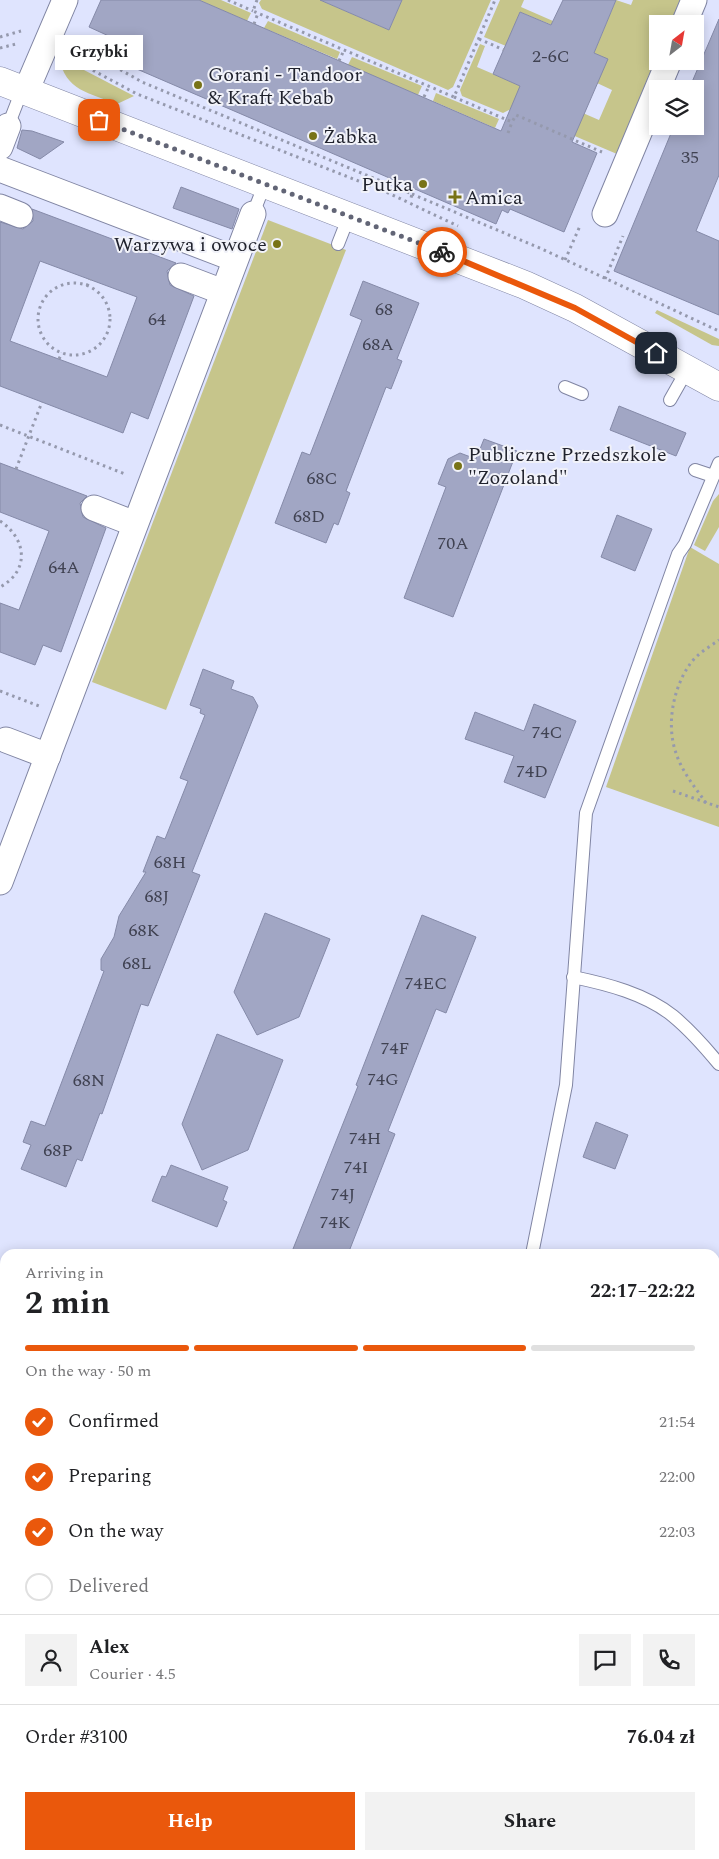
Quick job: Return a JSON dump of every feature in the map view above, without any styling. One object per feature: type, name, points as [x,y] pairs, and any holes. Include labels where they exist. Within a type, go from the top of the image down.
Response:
[{"type":"street","points":[[66,0],[16,87],[525,286],[575,308],[719,387]]},
{"type":"street","points":[[688,15],[694,0]]},
{"type":"street","points":[[602,221],[665,70]]},
{"type":"street","points":[[0,169],[235,260]]},
{"type":"street","points":[[0,882],[253,214]]},
{"type":"street","points":[[181,276],[223,292]]},
{"type":"street","points":[[94,508],[135,524]]},
{"type":"street","points":[[6,740],[48,756]]},
{"type":"lane","points":[[4,136],[16,87]]},
{"type":"lane","points":[[253,214],[264,183]]},
{"type":"lane","points":[[338,244],[348,216]]},
{"type":"lane","points":[[670,400],[687,370]]},
{"type":"lane","points":[[565,387],[582,394]]},
{"type":"lane","points":[[533,1249],[566,1085],[586,813],[674,563],[685,544],[719,463]]},
{"type":"lane","points":[[696,470],[713,476]]},
{"type":"lane","points":[[573,977],[607,984],[641,998],[672,1015],[719,1064]]},
{"type":"path","points":[[228,0],[512,122]]},
{"type":"path","points":[[253,11],[257,0]]},
{"type":"path","points":[[454,97],[495,0]]},
{"type":"path","points":[[254,24],[258,13]]},
{"type":"path","points":[[478,39],[504,50]]},
{"type":"path","points":[[75,44],[142,82],[566,260],[719,331]]},
{"type":"path","points":[[339,61],[344,50]]},
{"type":"path","points":[[424,97],[429,86]]},
{"type":"path","points":[[508,133],[516,115],[609,156]]},
{"type":"path","points":[[566,260],[602,221],[624,233],[605,279]]},
{"type":"path","points":[[88,286],[90,279]]},
{"type":"path","points":[[73,283],[88,286],[100,295],[108,309],[110,324],[104,339],[93,350],[77,356],[62,353],[49,346],[41,335],[38,320],[40,306],[48,294],[59,286],[73,283]]},
{"type":"path","points":[[59,359],[62,353]]},
{"type":"path","points":[[16,469],[42,402]]},
{"type":"path","points":[[0,426],[150,483]]},
{"type":"path","points":[[0,521],[13,529],[21,546],[20,566],[10,582],[0,587]]},
{"type":"path","points":[[706,802],[686,774],[675,752],[673,707],[676,690],[690,664],[705,649],[719,640]]},
{"type":"path","points":[[0,691],[63,715]]},
{"type":"path","points":[[673,790],[719,807]]},
{"type":"shaded area","points":[[199,0],[221,0],[251,13],[247,21]]},
{"type":"shaded area","points":[[261,0],[320,0],[389,30],[402,0],[491,0],[453,87],[448,90],[262,9],[259,3]]},
{"type":"shaded area","points":[[500,0],[524,0],[521,7],[553,21],[552,25],[520,12],[506,46],[484,37]]},
{"type":"shaded area","points":[[616,0],[631,5],[633,0],[680,0],[674,15],[649,15],[649,70],[651,70],[617,154],[511,109],[503,113],[462,96],[460,90],[480,44],[485,46],[477,67],[599,120],[612,90],[597,83],[607,59],[594,53]]},
{"type":"shaded area","points":[[268,21],[340,52],[337,59],[264,28]]},
{"type":"shaded area","points":[[59,57],[134,96],[117,104],[80,89],[67,77]]},
{"type":"shaded area","points":[[352,57],[422,86],[418,95],[348,65]]},
{"type":"shaded area","points":[[436,93],[499,119],[495,128],[433,101]]},
{"type":"shaded area","points":[[268,220],[346,250],[166,710],[92,682]]},
{"type":"shaded area","points":[[657,310],[719,339],[719,346],[712,345],[655,313]]},
{"type":"shaded area","points":[[719,494],[719,527],[705,551],[694,545],[713,501]]},
{"type":"shaded area","points":[[690,547],[719,564],[719,827],[606,787]]},
{"type":"building","points":[[101,0],[199,0],[501,131],[520,86],[493,74],[520,12],[551,25],[563,0],[616,0],[594,53],[608,59],[572,142],[597,153],[564,232],[510,209],[508,213],[502,210],[496,224],[109,57],[115,43],[109,40],[111,37],[89,27]]},
{"type":"building","points":[[320,0],[402,0],[389,30]]},
{"type":"building","points":[[719,19],[719,175],[696,231],[719,241],[719,315],[614,271],[670,135],[704,135],[704,80],[693,80],[697,70],[704,70],[704,54]]},
{"type":"building","points":[[22,130],[32,131],[64,142],[40,159],[17,148]]},
{"type":"building","points":[[181,187],[239,209],[232,229],[173,208]]},
{"type":"building","points":[[32,209],[176,263],[167,271],[170,285],[194,296],[148,419],[131,412],[123,433],[0,386],[0,222],[23,229],[33,221]],"holes":[[[40,261],[137,297],[107,377],[10,341]]]},
{"type":"building","points":[[363,281],[419,303],[397,359],[402,361],[391,389],[386,387],[346,491],[350,493],[338,525],[334,523],[326,543],[275,523],[302,452],[310,455],[362,320],[350,315]]},
{"type":"building","points":[[619,406],[686,433],[676,456],[610,430]]},
{"type":"building","points":[[484,439],[517,451],[453,617],[404,598],[446,487],[438,484],[448,459],[460,453],[476,459]]},
{"type":"building","points":[[0,463],[87,496],[80,503],[83,517],[106,528],[61,652],[43,645],[35,665],[0,652],[0,603],[19,610],[49,531],[0,512]]},
{"type":"building","points":[[617,515],[652,529],[635,571],[601,557]]},
{"type":"building","points":[[203,669],[234,681],[231,689],[253,697],[258,706],[192,872],[200,875],[148,1006],[141,1004],[102,1114],[100,1113],[82,1161],[77,1159],[66,1187],[21,1169],[31,1145],[23,1142],[31,1121],[45,1126],[104,971],[101,970],[101,959],[114,937],[119,916],[146,872],[143,872],[157,836],[165,839],[188,781],[180,778],[205,715],[200,713],[201,709],[190,705]]},
{"type":"building","points":[[534,704],[576,721],[545,798],[504,782],[514,756],[465,739],[475,712],[524,731]]},
{"type":"building","points":[[265,913],[330,939],[299,1017],[257,1035],[234,992]]},
{"type":"building","points":[[422,915],[476,937],[446,1013],[436,1009],[388,1131],[395,1134],[350,1249],[293,1249],[358,1086],[356,1085]]},
{"type":"building","points":[[217,1034],[283,1060],[248,1150],[202,1170],[182,1124]]},
{"type":"building","points":[[596,1122],[628,1135],[615,1169],[583,1157]]},
{"type":"building","points":[[171,1165],[228,1187],[223,1200],[227,1202],[217,1227],[152,1201],[162,1176],[166,1177]]},
{"type":"way so far","points":[[99,120],[442,252]]},
{"type":"place","name":"Gorani - Tandoor & Kraft Kebab","points":[[198,85]]},
{"type":"place","name":"Grzybki","points":[[99,120]]},
{"type":"place","name":"Żabka","points":[[313,136]]},
{"type":"place","name":"Putka","points":[[423,184]]},
{"type":"place","name":"Amica","points":[[455,197]]},
{"type":"place","name":"Warzywa i owoce","points":[[277,244]]},
{"type":"place","name":"Publiczne Przedszkole \"Zozoland\"","points":[[458,466]]},
{"type":"route","points":[[442,252],[575,308],[656,353]]}]
